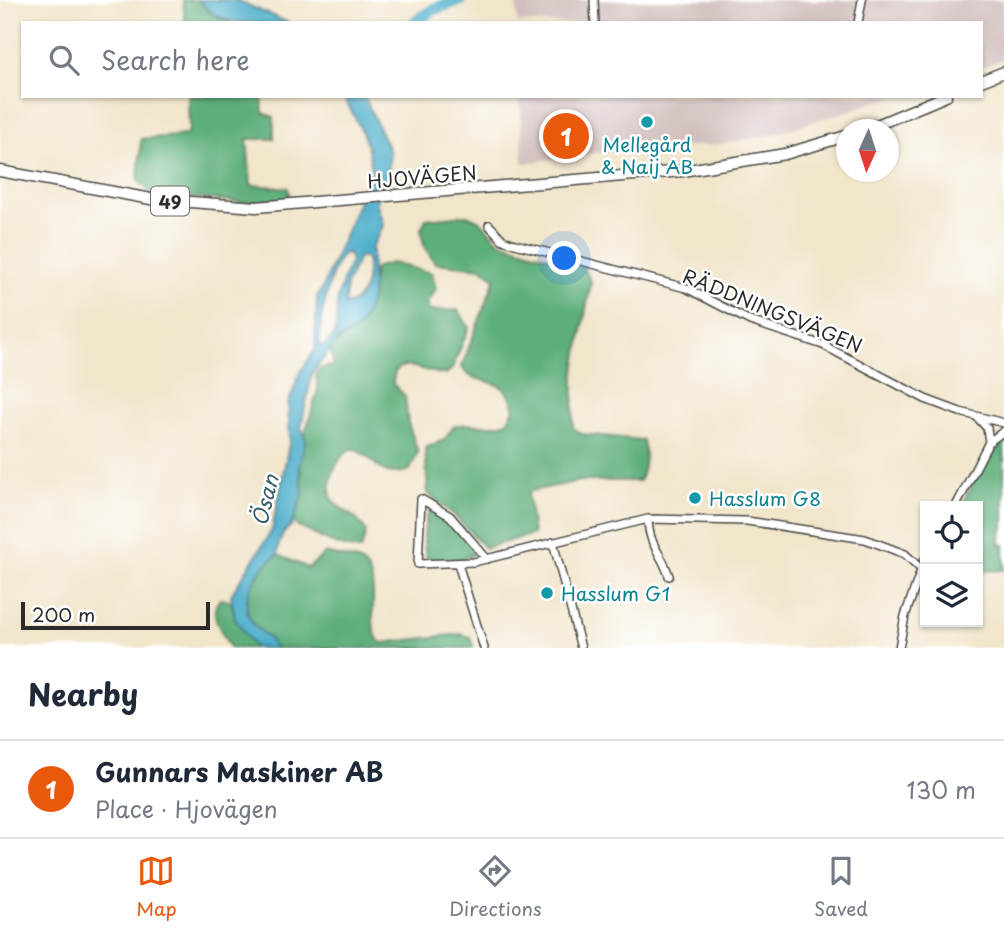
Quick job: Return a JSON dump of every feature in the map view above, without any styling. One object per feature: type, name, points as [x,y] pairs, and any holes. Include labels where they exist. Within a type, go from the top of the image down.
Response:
[{"type":"main road","points":[[983,80],[1004,72]]},
{"type":"main road","points":[[891,119],[941,98]]},
{"type":"main road","name":"HJOVÄGEN","points":[[0,171],[151,199],[256,207],[733,165],[836,139]]},
{"type":"street","points":[[594,0],[595,21]]},
{"type":"street","points":[[858,21],[862,0]]},
{"type":"street","name":"RÄDDNINGSVÄGEN","points":[[489,225],[503,240],[515,244],[686,289],[750,321],[823,345],[925,398],[1004,422]]},
{"type":"street","points":[[975,415],[987,428],[989,442]]},
{"type":"street","points":[[959,501],[989,442],[1004,431]]},
{"type":"street","points":[[487,559],[450,516],[421,499],[418,564],[458,564],[487,559],[648,519],[747,522],[865,539],[905,554],[920,568],[905,616],[899,648]]},
{"type":"street","points":[[648,519],[649,540],[665,562],[669,576]]},
{"type":"street","points":[[553,542],[581,648]]},
{"type":"street","points":[[458,564],[484,648]]},
{"type":"shaded area","points":[[516,0],[1004,0],[1004,59],[983,66],[983,21],[518,21]]},
{"type":"shaded area","points":[[520,98],[889,98],[771,135],[713,145],[627,149],[523,163]]},
{"type":"green space","points":[[183,0],[199,0],[209,13],[227,21],[185,21]]},
{"type":"green space","points":[[188,98],[262,98],[263,113],[274,117],[274,139],[247,139],[251,185],[288,188],[290,200],[243,202],[153,195],[138,180],[141,139],[186,135],[189,130]]},
{"type":"green space","points":[[467,215],[480,221],[500,242],[584,268],[591,282],[574,376],[573,428],[582,434],[642,440],[645,455],[639,481],[580,481],[531,491],[528,495],[533,534],[485,548],[453,514],[428,494],[425,448],[444,440],[454,426],[507,422],[514,409],[511,397],[505,389],[472,377],[462,366],[495,278],[481,268],[435,263],[424,246],[421,229],[426,219]]},
{"type":"green space","points":[[392,263],[432,273],[436,289],[427,302],[429,311],[458,310],[469,327],[452,369],[446,374],[405,366],[399,368],[395,374],[393,384],[405,396],[408,423],[418,452],[410,470],[390,473],[352,449],[339,460],[330,484],[330,494],[334,502],[360,523],[366,532],[361,550],[327,541],[293,521],[303,493],[299,455],[318,389],[316,375],[319,369],[334,365],[330,350],[332,345],[358,329],[370,302],[374,271],[377,267]]},
{"type":"green space","points":[[1004,437],[1004,521],[999,544],[1004,545],[1004,570],[983,571],[983,501],[964,501],[992,447]]},
{"type":"green space","points":[[431,509],[458,528],[469,542],[473,555],[458,560],[428,560],[424,534],[426,519]]},
{"type":"green space","points":[[326,553],[360,562],[369,572],[374,627],[381,643],[461,634],[470,637],[474,648],[274,648],[250,618],[247,598],[250,588],[262,569],[278,555],[308,568]]},
{"type":"green space","points":[[220,599],[231,601],[235,619],[255,648],[230,648],[216,617],[216,605]]},
{"type":"water","points":[[199,0],[236,0],[284,21],[234,21],[218,16]]},
{"type":"water","points":[[344,98],[365,98],[390,152],[387,182],[381,188],[377,199],[383,226],[372,247],[372,295],[358,329],[336,341],[312,374],[301,427],[306,440],[299,465],[303,493],[291,526],[281,538],[278,554],[262,568],[247,598],[250,618],[274,648],[255,648],[235,619],[231,595],[272,530],[290,439],[288,405],[300,372],[315,350],[317,296],[371,172],[369,151]],"holes":[[[347,252],[351,260],[338,298],[335,332],[332,338],[320,347],[323,311],[331,280],[341,257]],[[359,257],[365,257],[367,274],[364,288],[357,299],[345,305],[346,285]]]},
{"type":"waterway","points":[[417,21],[434,9],[460,0]]},
{"type":"place","name":"Mellegård & Naij AB","points":[[647,122]]},
{"type":"place","name":"Gunnars Maskiner AB","points":[[566,136]]},
{"type":"place","name":"Hasslum G8","points":[[695,498]]},
{"type":"place","name":"Hasslum G1","points":[[547,593]]},
{"type":"water label","name":"Ösan","points":[[264,500]]}]
